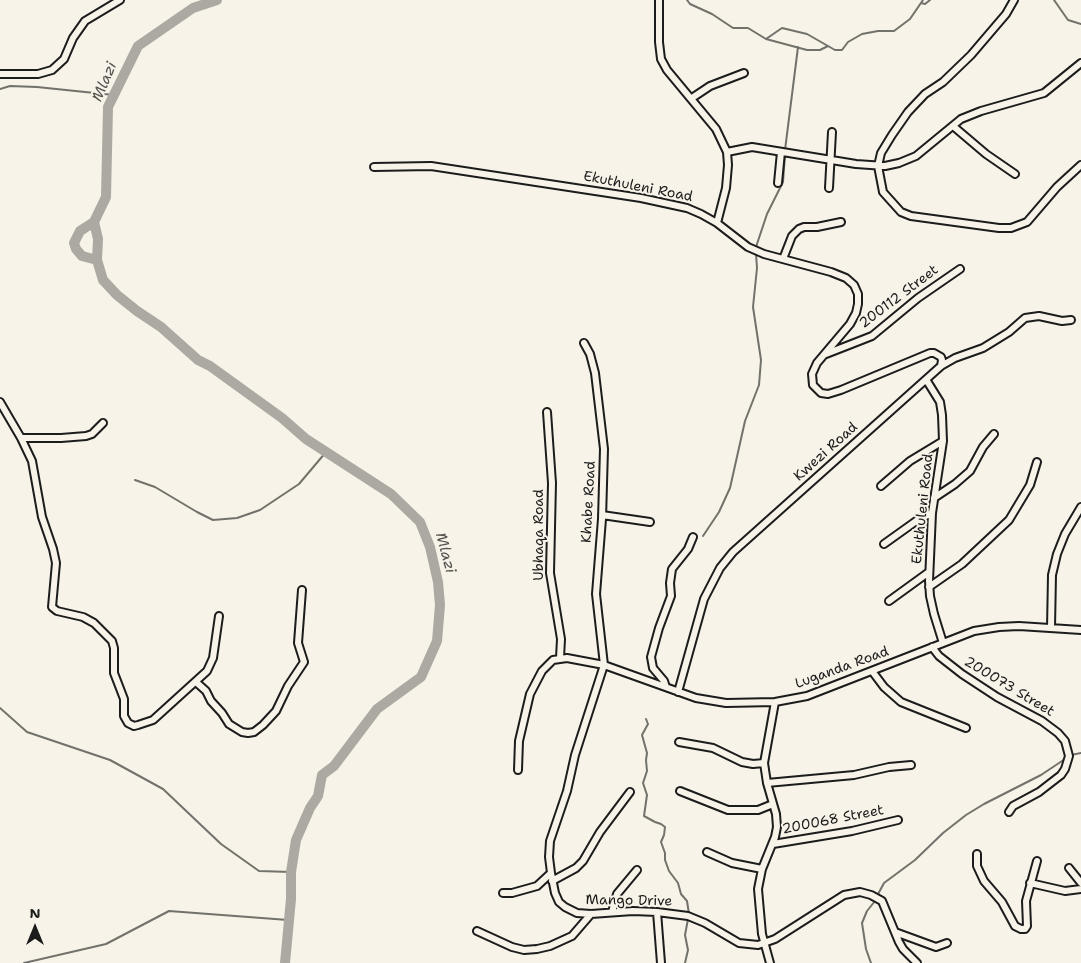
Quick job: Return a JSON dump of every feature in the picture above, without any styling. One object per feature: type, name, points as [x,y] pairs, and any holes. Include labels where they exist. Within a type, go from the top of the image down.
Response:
[{"type":"street","points":[[0,74],[38,74],[52,70],[64,60],[73,38],[85,21],[120,0]]},
{"type":"street","points":[[659,0],[661,59],[667,70],[716,129],[727,152],[726,188],[717,223]]},
{"type":"street","points":[[1014,0],[1006,14],[958,70],[925,94],[908,112],[881,154],[878,166],[883,192],[901,212],[911,216],[1011,228],[1027,222],[1061,183],[1081,165]]},
{"type":"street","points":[[727,152],[752,148],[878,166],[899,163],[916,156],[961,119],[981,111],[1044,93],[1081,63]]},
{"type":"street","points":[[692,98],[710,86],[744,73]]},
{"type":"street","points":[[952,126],[986,154],[1015,174]]},
{"type":"street","points":[[829,188],[832,132]]},
{"type":"street","points":[[778,183],[781,152]]},
{"type":"street","name":"Ekuthuleni Road","points":[[374,167],[432,166],[641,198],[687,208],[717,223],[748,247],[764,254],[831,272],[846,278],[854,285],[858,294],[858,304],[850,324],[817,363],[812,374],[816,389],[821,393],[828,394],[841,390],[930,353],[941,357],[941,366]]},
{"type":"street","points":[[783,259],[792,236],[799,229],[841,222]]},
{"type":"street","name":"200112 Street","points":[[824,354],[872,336],[918,298],[960,268]]},
{"type":"street","name":"Kwezi Road","points":[[678,692],[704,599],[713,579],[725,561],[941,366],[955,358],[983,348],[1009,332],[1025,318],[1039,316],[1062,321],[1072,320]]},
{"type":"street","name":"Khabe Road","points":[[584,343],[593,362],[602,424],[604,471],[596,594],[604,665]]},
{"type":"street","name":"Ekuthuleni Road","points":[[926,381],[940,402],[942,415],[943,441],[932,513],[929,587],[934,614],[943,642]]},
{"type":"street","points":[[0,402],[32,461],[42,517],[55,556],[53,609],[82,617],[94,623],[112,641],[114,648],[114,673],[124,699],[124,716],[131,725],[138,725],[153,720],[207,672],[211,665],[220,616]]},
{"type":"street","name":"Ubhaqa Road","points":[[548,412],[552,483],[550,573],[561,633],[560,658]]},
{"type":"street","points":[[21,438],[86,436],[92,434],[103,423]]},
{"type":"street","points":[[934,498],[970,471],[983,447],[994,434]]},
{"type":"street","points":[[881,486],[910,461],[943,441]]},
{"type":"street","points":[[929,587],[962,564],[1008,520],[1030,485],[1037,462]]},
{"type":"street","points":[[1051,628],[1052,575],[1057,554],[1065,534],[1081,507]]},
{"type":"street","points":[[884,544],[919,519],[932,513]]},
{"type":"street","points":[[602,515],[650,522]]},
{"type":"street","points":[[666,687],[664,681],[653,668],[651,657],[671,596],[672,569],[688,549],[693,537]]},
{"type":"street","points":[[889,600],[929,572]]},
{"type":"street","points":[[196,682],[206,691],[211,701],[229,724],[242,732],[254,732],[276,710],[288,686],[304,662],[298,643],[302,590]]},
{"type":"street","name":"Luganda Road","points":[[560,658],[604,665],[696,698],[726,703],[775,702],[806,696],[974,631],[999,627],[1081,630]]},
{"type":"street","name":"200073 Street","points":[[932,647],[939,656],[983,689],[1048,725],[1065,741],[1069,756],[1066,769],[1039,792],[1013,806],[1008,812]]},
{"type":"street","points":[[518,770],[522,723],[530,694],[542,671],[553,660],[560,658]]},
{"type":"street","name":"Mango Drive","points":[[604,665],[550,841],[549,857],[552,880],[559,902],[564,907],[577,912],[591,914],[657,912],[688,916],[697,919],[739,943],[748,946],[764,944]]},
{"type":"street","points":[[872,671],[878,680],[902,702],[966,728]]},
{"type":"street","points":[[770,963],[762,934],[758,889],[762,869],[777,827],[764,763],[775,702]]},
{"type":"street","points":[[679,742],[713,748],[742,762],[764,763]]},
{"type":"street","points":[[767,783],[854,775],[888,766],[911,765]]},
{"type":"street","points":[[680,791],[728,810],[758,810],[773,804]]},
{"type":"street","points":[[552,880],[576,868],[583,861],[600,832],[630,792]]},
{"type":"street","name":"200068 Street","points":[[772,844],[852,831],[898,820]]},
{"type":"street","points":[[707,852],[732,863],[762,869]]},
{"type":"street","points":[[977,854],[977,866],[984,881],[1002,902],[1018,929],[1025,929],[1027,923],[1025,905],[1037,861]]},
{"type":"street","points":[[1069,868],[1081,883]]},
{"type":"street","points":[[612,912],[617,894],[637,870]]},
{"type":"street","points":[[503,893],[512,893],[538,886],[551,873]]},
{"type":"street","points":[[1030,883],[1065,891],[1081,889]]},
{"type":"street","points":[[764,944],[775,939],[838,898],[860,892],[871,895],[882,902],[903,949],[917,963]]},
{"type":"street","points":[[657,912],[660,962]]},
{"type":"street","points":[[477,931],[512,947],[524,950],[537,949],[550,946],[572,936],[591,914]]},
{"type":"street","points":[[895,932],[936,947],[947,943]]},
{"type":"waterway","name":"Mlazi","points":[[217,0],[193,8],[138,46],[108,107],[106,197],[94,222],[98,239],[97,260],[103,280],[117,295],[161,327],[198,360],[210,366],[282,418],[306,439],[391,494],[420,522],[430,547],[438,582],[440,605],[437,641],[421,677],[377,709],[334,766],[322,775],[318,796],[310,808],[296,840],[291,872],[291,899],[285,963]]},
{"type":"waterway","points":[[687,0],[690,4],[712,14],[733,28],[748,28],[766,39],[782,28],[807,34],[835,50],[842,50],[848,42],[862,34],[894,31],[910,19],[923,0]]},
{"type":"waterway","points":[[921,3],[925,4],[930,0]]},
{"type":"waterway","points":[[1054,0],[1068,20],[1081,24]]},
{"type":"waterway","points":[[766,39],[807,50],[820,50],[828,46]]},
{"type":"waterway","points":[[785,150],[798,47]]},
{"type":"waterway","points":[[0,89],[10,86],[37,87],[114,95]]},
{"type":"waterway","points":[[756,247],[767,214],[783,182],[785,155]]},
{"type":"waterway","name":"Mlazi","points":[[94,222],[80,231],[74,243],[82,256],[97,260]]},
{"type":"waterway","points":[[703,536],[719,512],[730,488],[745,421],[759,385],[761,360],[753,307],[757,268],[756,254]]},
{"type":"waterway","points":[[135,480],[155,487],[213,520],[237,518],[260,510],[299,484],[326,452]]},
{"type":"waterway","points":[[0,708],[27,732],[110,760],[163,789],[221,844],[259,871],[291,872]]},
{"type":"waterway","points":[[646,719],[648,724],[642,735],[647,753],[647,771],[643,783],[647,795],[644,816],[665,827],[661,842],[665,853],[665,860],[669,871],[678,883],[681,894],[687,901],[689,914]]},
{"type":"waterway","points":[[1071,755],[1081,753]]},
{"type":"waterway","points":[[877,896],[884,883],[915,860],[943,833],[966,815],[1041,775],[1065,759]]},
{"type":"waterway","points":[[871,963],[866,949],[862,923],[867,911],[875,901]]},
{"type":"waterway","points":[[24,963],[106,944],[169,911],[288,920]]},
{"type":"waterway","points":[[685,963],[688,950],[685,935],[688,919]]}]
